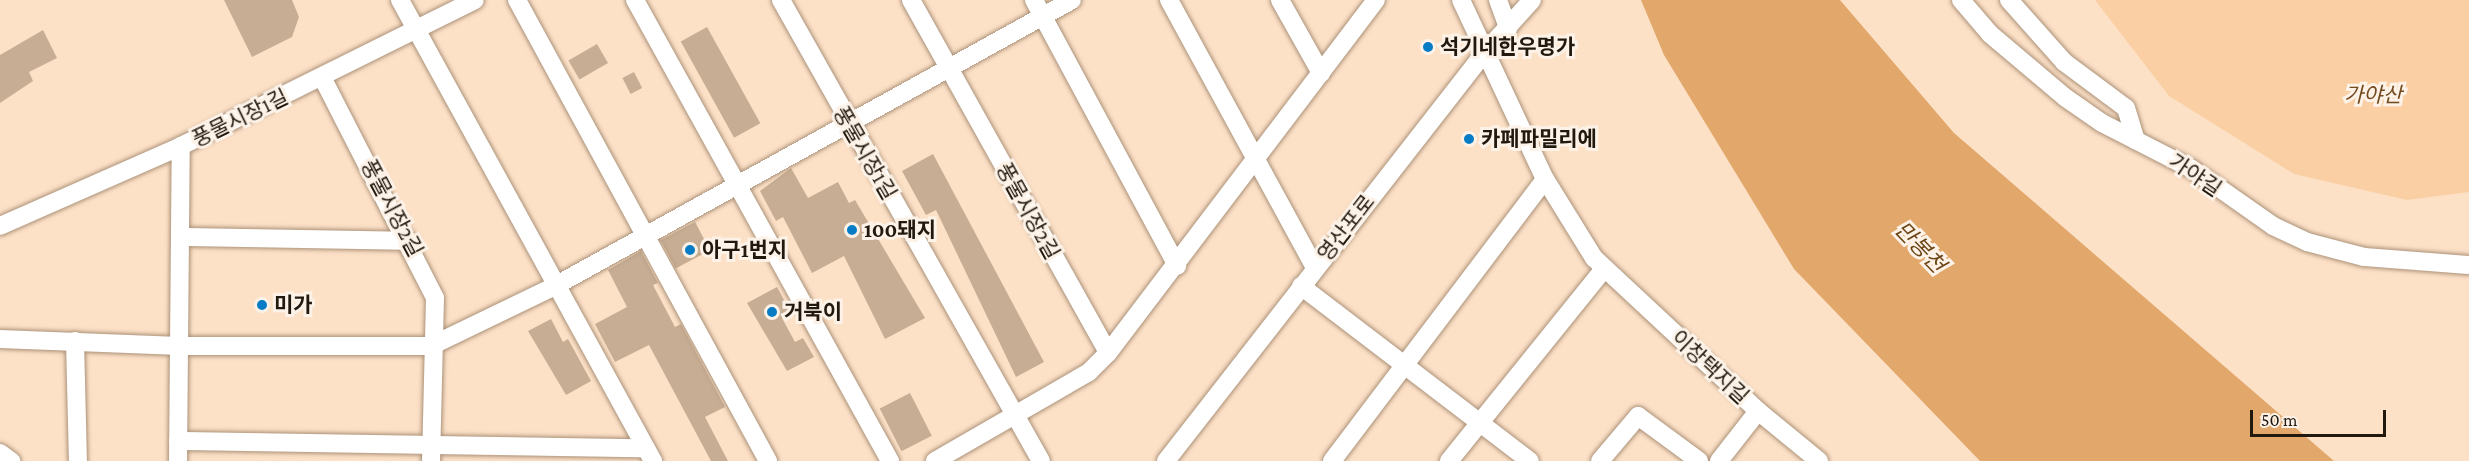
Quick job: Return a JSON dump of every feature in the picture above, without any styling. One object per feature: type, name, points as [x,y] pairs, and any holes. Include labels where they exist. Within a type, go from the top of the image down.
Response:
[{"type":"street","points":[[400,0],[553,286],[649,454]]},
{"type":"street","name":"풍물시장1길","points":[[0,225],[181,146],[475,0]]},
{"type":"street","points":[[517,0],[643,237],[768,461]]},
{"type":"street","points":[[635,0],[735,186],[890,461]]},
{"type":"street","name":"풍물시장1길","points":[[781,0],[848,124],[1041,461]]},
{"type":"street","name":"풍물시장2길","points":[[911,0],[1108,353]]},
{"type":"street","points":[[0,339],[180,346],[431,346],[553,286],[948,69],[1038,8],[1072,0]]},
{"type":"street","points":[[1169,0],[1315,268]]},
{"type":"street","points":[[1280,0],[1321,73]]},
{"type":"street","points":[[935,461],[1089,372],[1108,353],[1177,266],[1376,0]]},
{"type":"street","points":[[1461,0],[1485,52]]},
{"type":"street","points":[[1498,0],[1508,28]]},
{"type":"street","name":"가야길","points":[[1960,0],[2025,67],[2102,123],[2192,169],[2273,226],[2307,242],[2400,263],[2469,266]]},
{"type":"street","points":[[2009,0],[2064,62],[2126,108],[2136,140]]},
{"type":"street","name":"영산포로","points":[[1166,461],[1485,52],[1531,2]]},
{"type":"street","points":[[1038,8],[1177,266]]},
{"type":"street","name":"이창택지길","points":[[1485,52],[1545,179],[1604,269],[1758,411],[1819,461]]},
{"type":"street","name":"풍물시장2길","points":[[322,77],[409,241],[435,298],[431,346],[431,461]]},
{"type":"street","points":[[178,461],[183,237],[181,146]]},
{"type":"street","points":[[1332,461],[1545,179]]},
{"type":"street","points":[[183,237],[409,241]]},
{"type":"street","points":[[1449,461],[1604,269]]},
{"type":"street","points":[[1301,286],[1530,461]]},
{"type":"street","points":[[75,341],[78,461]]},
{"type":"street","points":[[1719,461],[1758,411]]},
{"type":"street","points":[[1600,461],[1638,416],[1699,461]]},
{"type":"street","points":[[178,441],[431,442],[649,454]]},
{"type":"street","points":[[0,453],[11,461]]},
{"type":"green space","name":"가야산","points":[[2095,0],[2469,0],[2469,192],[2407,200],[2294,174],[2169,96]]},
{"type":"water","name":"만봉천","points":[[1641,0],[1840,0],[1954,133],[2334,461],[1980,461],[1794,269],[1664,55]]},
{"type":"building","points":[[224,0],[292,0],[299,17],[292,37],[252,57]]},
{"type":"building","points":[[707,27],[760,123],[734,138],[681,42]]},
{"type":"building","points":[[43,30],[57,58],[29,72],[33,81],[0,103],[0,55]]},
{"type":"building","points":[[597,44],[608,63],[579,80],[568,60]]},
{"type":"building","points":[[634,72],[642,88],[631,94],[622,78]]},
{"type":"building","points":[[933,154],[1044,362],[1016,377],[936,210],[926,215],[902,171]]},
{"type":"building","points":[[791,168],[808,198],[838,182],[849,203],[855,200],[925,318],[885,339],[844,256],[812,273],[783,217],[776,221],[760,191]]},
{"type":"building","points":[[695,222],[710,250],[676,269],[661,240]]},
{"type":"building","points":[[641,251],[658,283],[653,285],[675,327],[681,324],[725,407],[705,417],[728,461],[711,461],[649,345],[615,362],[595,324],[627,307],[608,270]]},
{"type":"building","points":[[777,287],[791,313],[782,318],[795,342],[803,338],[814,357],[787,371],[747,303]]},
{"type":"building","points":[[551,319],[563,342],[568,339],[591,381],[566,395],[528,331]]},
{"type":"building","points":[[910,393],[932,436],[901,451],[880,408]]},
{"type":"place","name":"석기네한우명가","points":[[1428,47]]},
{"type":"place","name":"카페파밀리에","points":[[1469,139]]},
{"type":"place","name":"100돼지","points":[[852,230]]},
{"type":"place","name":"아구1번지","points":[[690,250]]},
{"type":"place","name":"미가","points":[[262,305]]},
{"type":"place","name":"거북이","points":[[772,312]]}]
